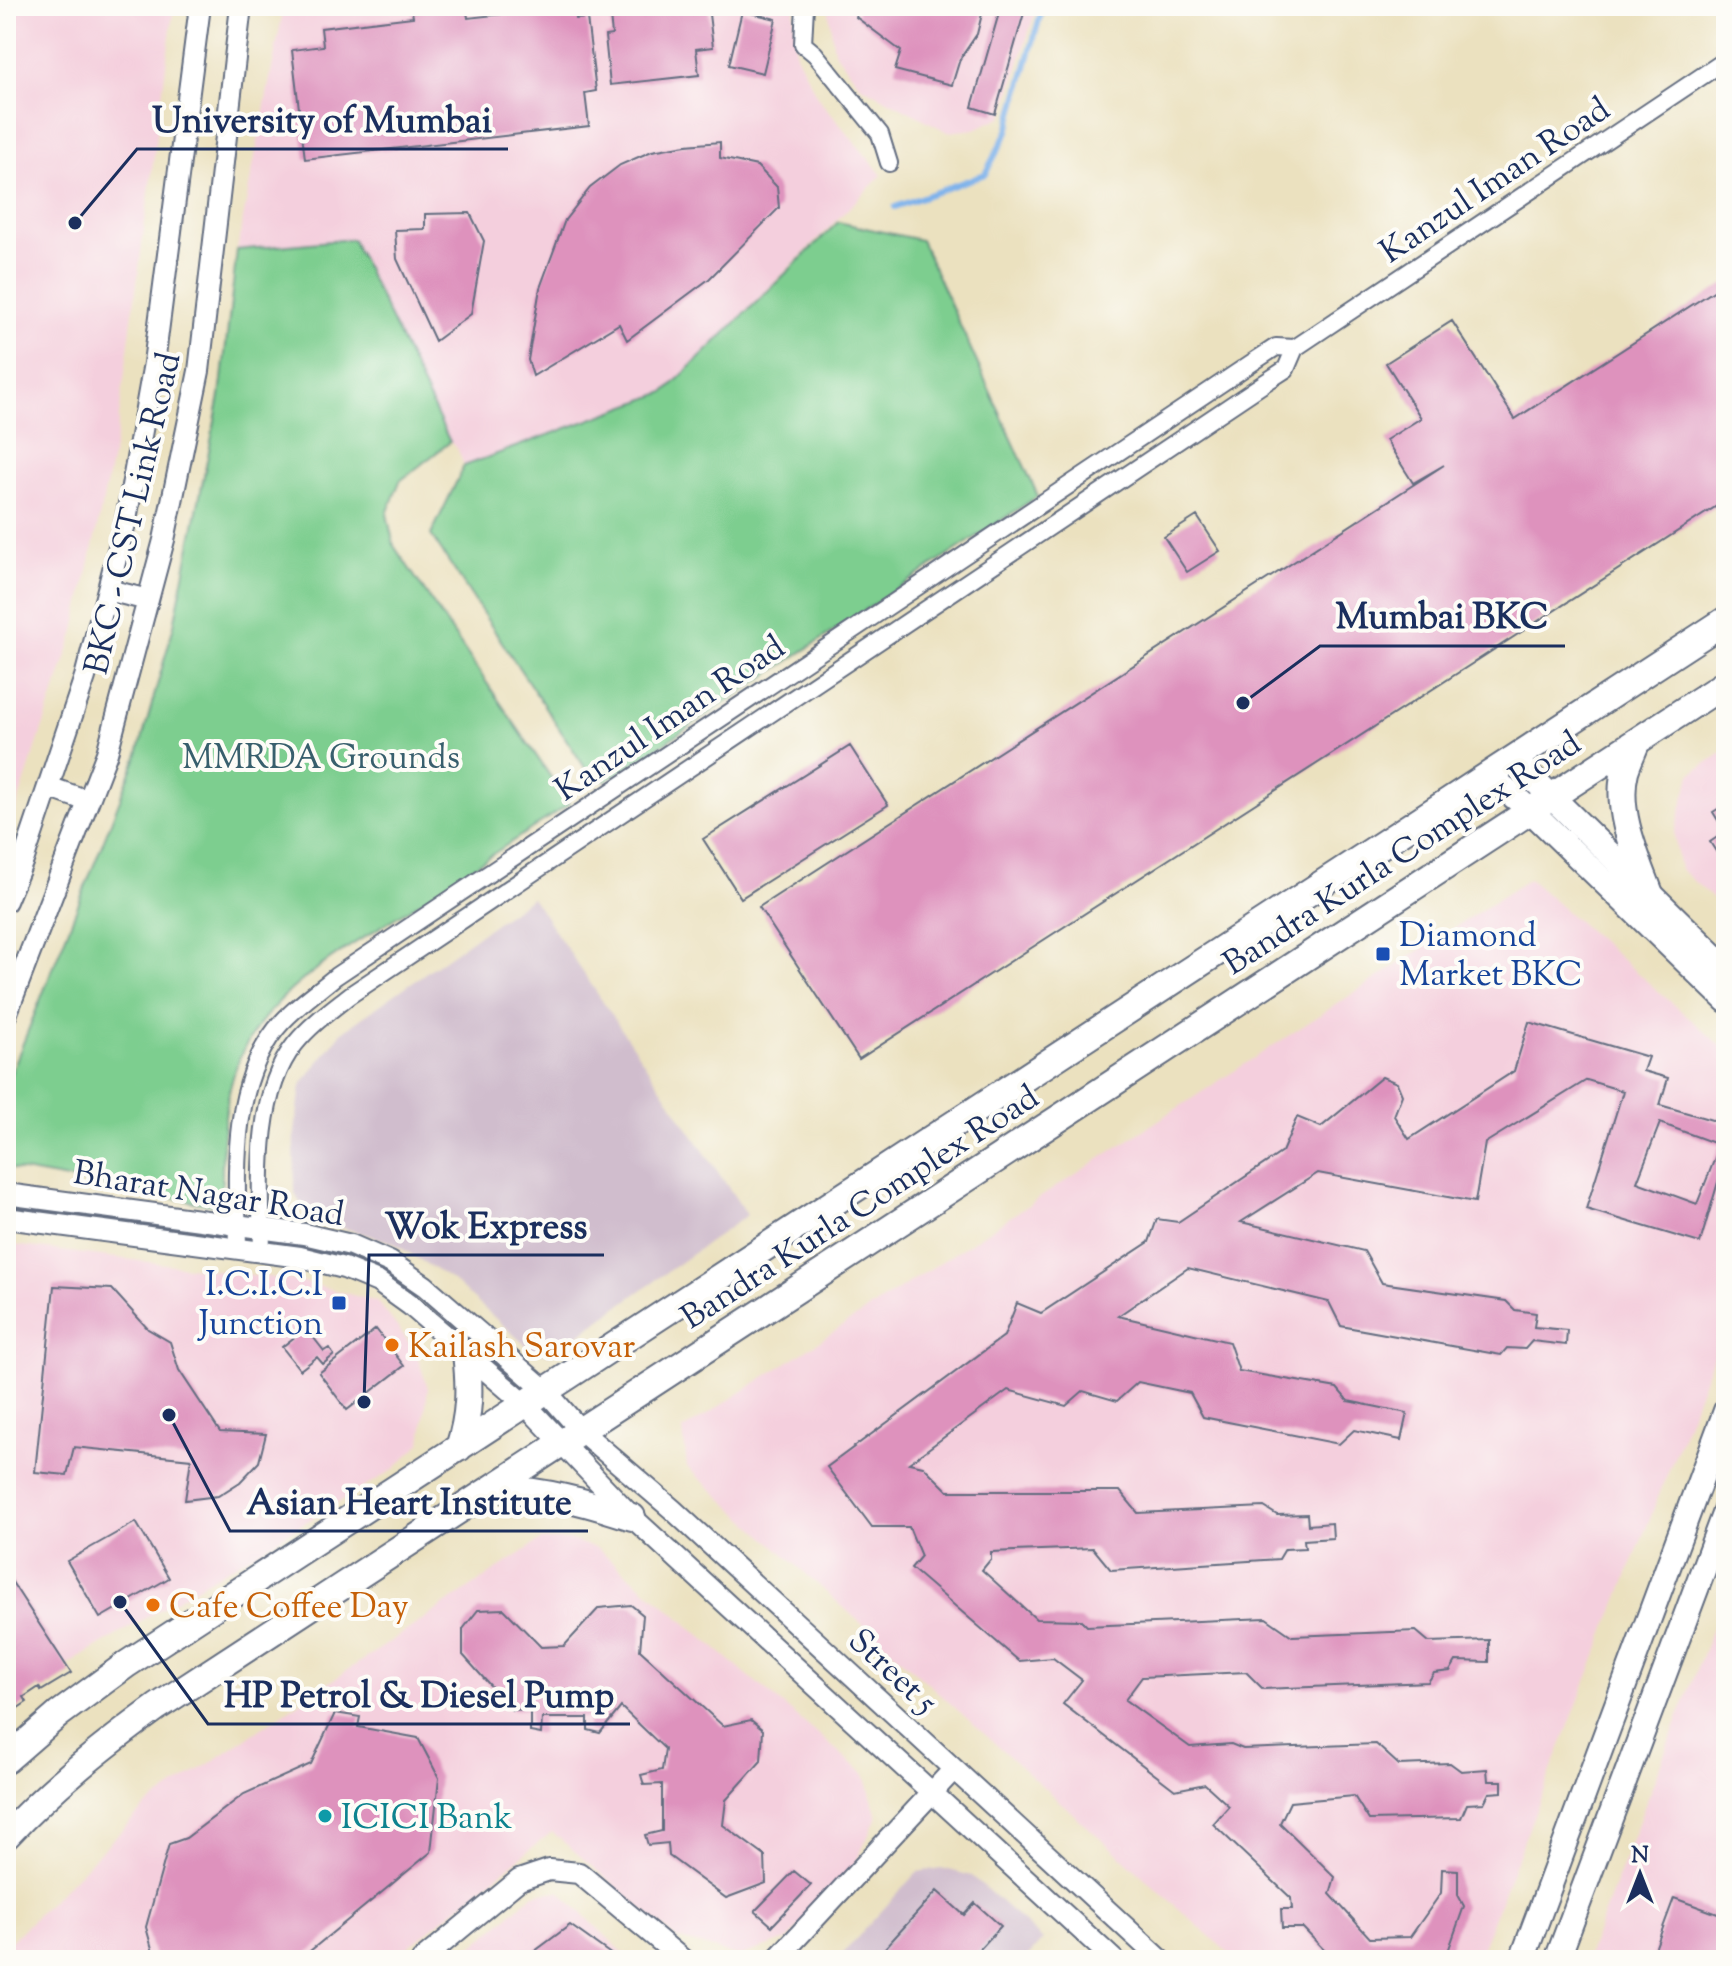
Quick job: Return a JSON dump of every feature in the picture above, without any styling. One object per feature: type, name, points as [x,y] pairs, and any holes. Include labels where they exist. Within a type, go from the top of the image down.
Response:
[{"type":"main road","name":"Bandra Kurla Complex Road","points":[[6,1760],[59,1714],[127,1664],[1726,620]]},
{"type":"main road","name":"Bandra Kurla Complex Road","points":[[6,1836],[81,1764],[157,1707],[1726,683]]},
{"type":"main road","points":[[1637,741],[1625,772],[1623,809],[1632,846],[1650,894]]},
{"type":"main road","points":[[1513,759],[1541,804],[1726,1000]]},
{"type":"main road","points":[[1489,775],[1541,804],[1650,894],[1726,968]]},
{"type":"main road","points":[[459,1448],[468,1422],[470,1394],[466,1353]]},
{"type":"main road","points":[[1522,1960],[1726,1411]]},
{"type":"main road","points":[[493,1488],[535,1490],[632,1517]]},
{"type":"main road","points":[[1557,1960],[1726,1509]]},
{"type":"street","name":"BKC - CST Link Road","points":[[6,901],[85,677],[126,520],[154,363],[200,6]]},
{"type":"street","name":"BKC - CST Link Road","points":[[6,1015],[107,753],[164,540],[199,371],[241,6]]},
{"type":"street","points":[[805,6],[803,44],[815,54],[880,134],[889,163]]},
{"type":"street","name":"Kanzul Iman Road","points":[[262,1252],[263,1137],[270,1098],[280,1068],[294,1045],[314,1024],[363,986],[1286,369],[1295,348],[1726,60]]},
{"type":"street","name":"Kanzul Iman Road","points":[[238,1249],[240,1135],[247,1092],[259,1059],[290,1013],[336,976],[1253,362],[1276,347],[1295,348]]},
{"type":"street","points":[[108,590],[148,600]]},
{"type":"street","points":[[48,787],[88,801]]},
{"type":"street","name":"Bharat Nagar Road","points":[[6,1194],[304,1234],[351,1245],[390,1262],[425,1286],[536,1398]]},
{"type":"street","name":"Bharat Nagar Road","points":[[6,1218],[300,1257],[344,1268],[378,1282],[466,1353],[536,1398]]},
{"type":"street","points":[[536,1398],[571,1437]]},
{"type":"street","name":"Street 5","points":[[571,1437],[632,1517],[1114,1960]]},
{"type":"street","name":"Street 5","points":[[571,1437],[672,1509],[1161,1960]]},
{"type":"street","points":[[776,1960],[954,1769]]},
{"type":"street","points":[[422,1960],[519,1880],[549,1870],[579,1873],[683,1960]]},
{"type":"shaded area","points":[[6,6],[174,6],[116,439],[75,631],[6,838]]},
{"type":"shaded area","points":[[284,6],[794,6],[796,54],[818,98],[882,175],[665,392],[464,466],[352,239],[237,250]]},
{"type":"shaded area","points":[[828,6],[1037,6],[1003,116],[975,129],[948,132],[861,86],[834,51]]},
{"type":"shaded area","points":[[1726,750],[1726,910],[1680,869],[1674,835],[1691,774]]},
{"type":"shaded area","points":[[1529,879],[1726,1050],[1726,1324],[1477,1960],[1236,1960],[687,1467],[683,1430]]},
{"type":"shaded area","points":[[532,897],[747,1215],[550,1355],[530,1349],[453,1281],[392,1242],[309,1218],[295,1194],[294,1139],[301,1085],[342,1032]]},
{"type":"shaded area","points":[[6,1244],[300,1281],[378,1302],[415,1350],[428,1388],[421,1443],[393,1470],[6,1705]]},
{"type":"shaded area","points":[[541,1540],[571,1540],[598,1549],[865,1774],[877,1817],[853,1869],[787,1940],[739,1956],[677,1939],[552,1832],[392,1960],[6,1960],[6,1946],[145,1807]]},
{"type":"shaded area","points":[[1726,1592],[1726,1960],[1586,1960]]},
{"type":"shaded area","points":[[941,1868],[972,1876],[1043,1940],[1025,1960],[837,1960],[917,1872]]},
{"type":"shaded area","points":[[559,1891],[631,1960],[457,1960],[534,1894]]},
{"type":"green space","name":"MMRDA Grounds","points":[[838,222],[921,240],[1038,496],[607,781],[592,778],[431,535],[464,466],[665,392]]},
{"type":"green space","name":"MMRDA Grounds","points":[[352,239],[450,442],[400,481],[387,514],[394,546],[569,804],[342,951],[272,1008],[254,1031],[233,1075],[224,1131],[222,1207],[6,1168],[6,1086],[138,754],[174,625],[220,396],[237,250]]},
{"type":"building","points":[[411,6],[466,6],[468,18],[575,6],[576,19],[587,18],[596,91],[585,93],[589,126],[305,159],[292,50],[323,46],[321,28],[413,17]]},
{"type":"building","points":[[609,6],[643,6],[644,13],[680,9],[680,6],[708,6],[713,47],[696,49],[699,75],[610,85],[605,36],[612,35]]},
{"type":"building","points":[[859,6],[984,6],[977,34],[960,59],[952,85],[895,70],[901,51],[856,17]]},
{"type":"building","points":[[1001,6],[1026,6],[995,114],[972,107]]},
{"type":"building","points":[[742,11],[776,19],[763,73],[729,65]]},
{"type":"building","points":[[720,142],[720,158],[757,166],[777,187],[779,208],[709,279],[627,340],[619,324],[533,376],[528,360],[540,288],[565,220],[590,188],[620,165],[652,151]]},
{"type":"building","points":[[470,213],[484,241],[471,314],[435,341],[397,259],[395,230],[425,229],[425,214]]},
{"type":"building","points":[[1726,283],[1726,500],[859,1059],[759,907],[1444,465],[1413,483],[1386,440],[1421,418],[1386,363],[1452,321],[1515,419]]},
{"type":"building","points":[[1197,516],[1220,551],[1187,572],[1164,537]]},
{"type":"building","points":[[850,746],[888,805],[741,898],[703,839]]},
{"type":"building","points":[[1726,804],[1726,867],[1710,842],[1725,832],[1713,812]]},
{"type":"building","points":[[1529,1022],[1648,1057],[1643,1071],[1668,1078],[1660,1105],[1726,1124],[1726,1155],[1700,1243],[1586,1209],[1623,1091],[1587,1080],[1485,1143],[1475,1202],[1318,1173],[1241,1222],[1364,1251],[1382,1283],[1506,1301],[1515,1310],[1536,1313],[1534,1327],[1567,1330],[1566,1345],[1532,1341],[1525,1349],[1507,1348],[1501,1355],[1341,1326],[1329,1302],[1188,1268],[1118,1316],[1229,1342],[1239,1371],[1337,1388],[1348,1401],[1407,1413],[1401,1440],[1354,1430],[1339,1444],[1203,1417],[1190,1393],[1138,1382],[1117,1401],[1083,1391],[1066,1406],[1008,1390],[909,1463],[923,1466],[948,1491],[1120,1491],[1138,1513],[1264,1507],[1277,1515],[1307,1514],[1308,1525],[1332,1523],[1333,1538],[1304,1540],[1305,1548],[1285,1549],[1279,1559],[1111,1570],[1093,1548],[991,1552],[991,1559],[982,1570],[1036,1619],[1081,1620],[1087,1626],[1266,1618],[1292,1636],[1416,1631],[1429,1642],[1489,1640],[1489,1662],[1456,1661],[1450,1671],[1434,1673],[1428,1682],[1263,1689],[1246,1672],[1142,1677],[1125,1700],[1190,1747],[1231,1744],[1243,1749],[1376,1744],[1399,1765],[1450,1763],[1461,1771],[1487,1769],[1488,1781],[1502,1781],[1502,1792],[1489,1793],[1484,1803],[1467,1804],[1461,1818],[1369,1820],[1354,1796],[1290,1802],[1280,1823],[1335,1877],[1330,1894],[1370,1938],[1410,1937],[1441,1893],[1442,1869],[1458,1870],[1458,1895],[1464,1906],[1445,1960],[1318,1960],[1326,1952],[1303,1928],[1282,1928],[1281,1909],[1292,1909],[1291,1898],[1213,1824],[1229,1806],[1205,1784],[1175,1790],[1063,1704],[1082,1680],[1053,1658],[1019,1661],[911,1568],[921,1556],[909,1527],[872,1527],[827,1467],[1004,1336],[1017,1303],[1041,1313],[1149,1242],[1157,1219],[1178,1222],[1282,1152],[1297,1117],[1321,1127],[1382,1077],[1397,1083],[1402,1095],[1394,1116],[1409,1139],[1514,1071]],"holes":[[[1660,1123],[1720,1145],[1697,1204],[1637,1182]]]},
{"type":"building","points":[[54,1286],[112,1289],[148,1329],[170,1342],[179,1370],[220,1432],[266,1434],[259,1462],[240,1482],[218,1496],[185,1500],[191,1459],[74,1447],[67,1475],[35,1472]]},
{"type":"building","points":[[306,1328],[324,1351],[329,1348],[334,1355],[323,1364],[317,1357],[300,1370],[282,1347]]},
{"type":"building","points":[[376,1329],[404,1366],[347,1410],[319,1373]]},
{"type":"building","points":[[136,1522],[169,1578],[100,1618],[67,1561]]},
{"type":"building","points":[[8,1576],[71,1673],[41,1691],[39,1687],[24,1697],[27,1702],[6,1716],[6,1578]]},
{"type":"building","points":[[631,1605],[643,1615],[640,1650],[723,1726],[751,1720],[763,1730],[761,1761],[726,1800],[723,1825],[765,1856],[766,1883],[726,1898],[669,1856],[668,1843],[648,1845],[645,1835],[662,1831],[662,1784],[644,1785],[641,1775],[662,1770],[665,1749],[621,1707],[600,1733],[588,1730],[588,1718],[542,1718],[541,1734],[530,1732],[530,1709],[512,1710],[463,1655],[463,1629],[478,1610],[504,1609],[541,1647],[564,1646],[599,1608]]},
{"type":"building","name":"ICICI Bank","points":[[335,1713],[360,1717],[358,1727],[418,1738],[439,1778],[431,1852],[299,1960],[159,1960],[154,1956],[146,1927],[169,1844],[186,1838],[244,1794],[311,1764]]},
{"type":"building","points":[[794,1871],[811,1885],[772,1926],[755,1911]]},
{"type":"building","points":[[937,1891],[964,1915],[975,1903],[1001,1926],[970,1960],[874,1960]]},
{"type":"building","points":[[1674,1898],[1726,1917],[1726,1960],[1651,1960]]},
{"type":"building","points":[[570,1925],[619,1960],[523,1960]]},
{"type":"waterway","points":[[895,207],[985,174],[1008,131],[1043,6]]},
{"type":"place","name":"University of Mumbai","points":[[75,223]]},
{"type":"place","name":"Mumbai BKC","points":[[1243,703]]},
{"type":"place","name":"Diamond Market BKC","points":[[1383,954]]},
{"type":"place","name":"I.C.I.C.I Junction","points":[[339,1303]]},
{"type":"place","name":"Kailash Sarovar","points":[[392,1345]]},
{"type":"place","name":"Wok Express","points":[[364,1402]]},
{"type":"place","name":"Asian Heart Institute","points":[[169,1415]]},
{"type":"place","name":"HP Petrol & Diesel Pump","points":[[120,1602]]},
{"type":"place","name":"Cafe Coffee Day","points":[[153,1605]]},
{"type":"place","name":"ICICI Bank","points":[[325,1816]]}]
